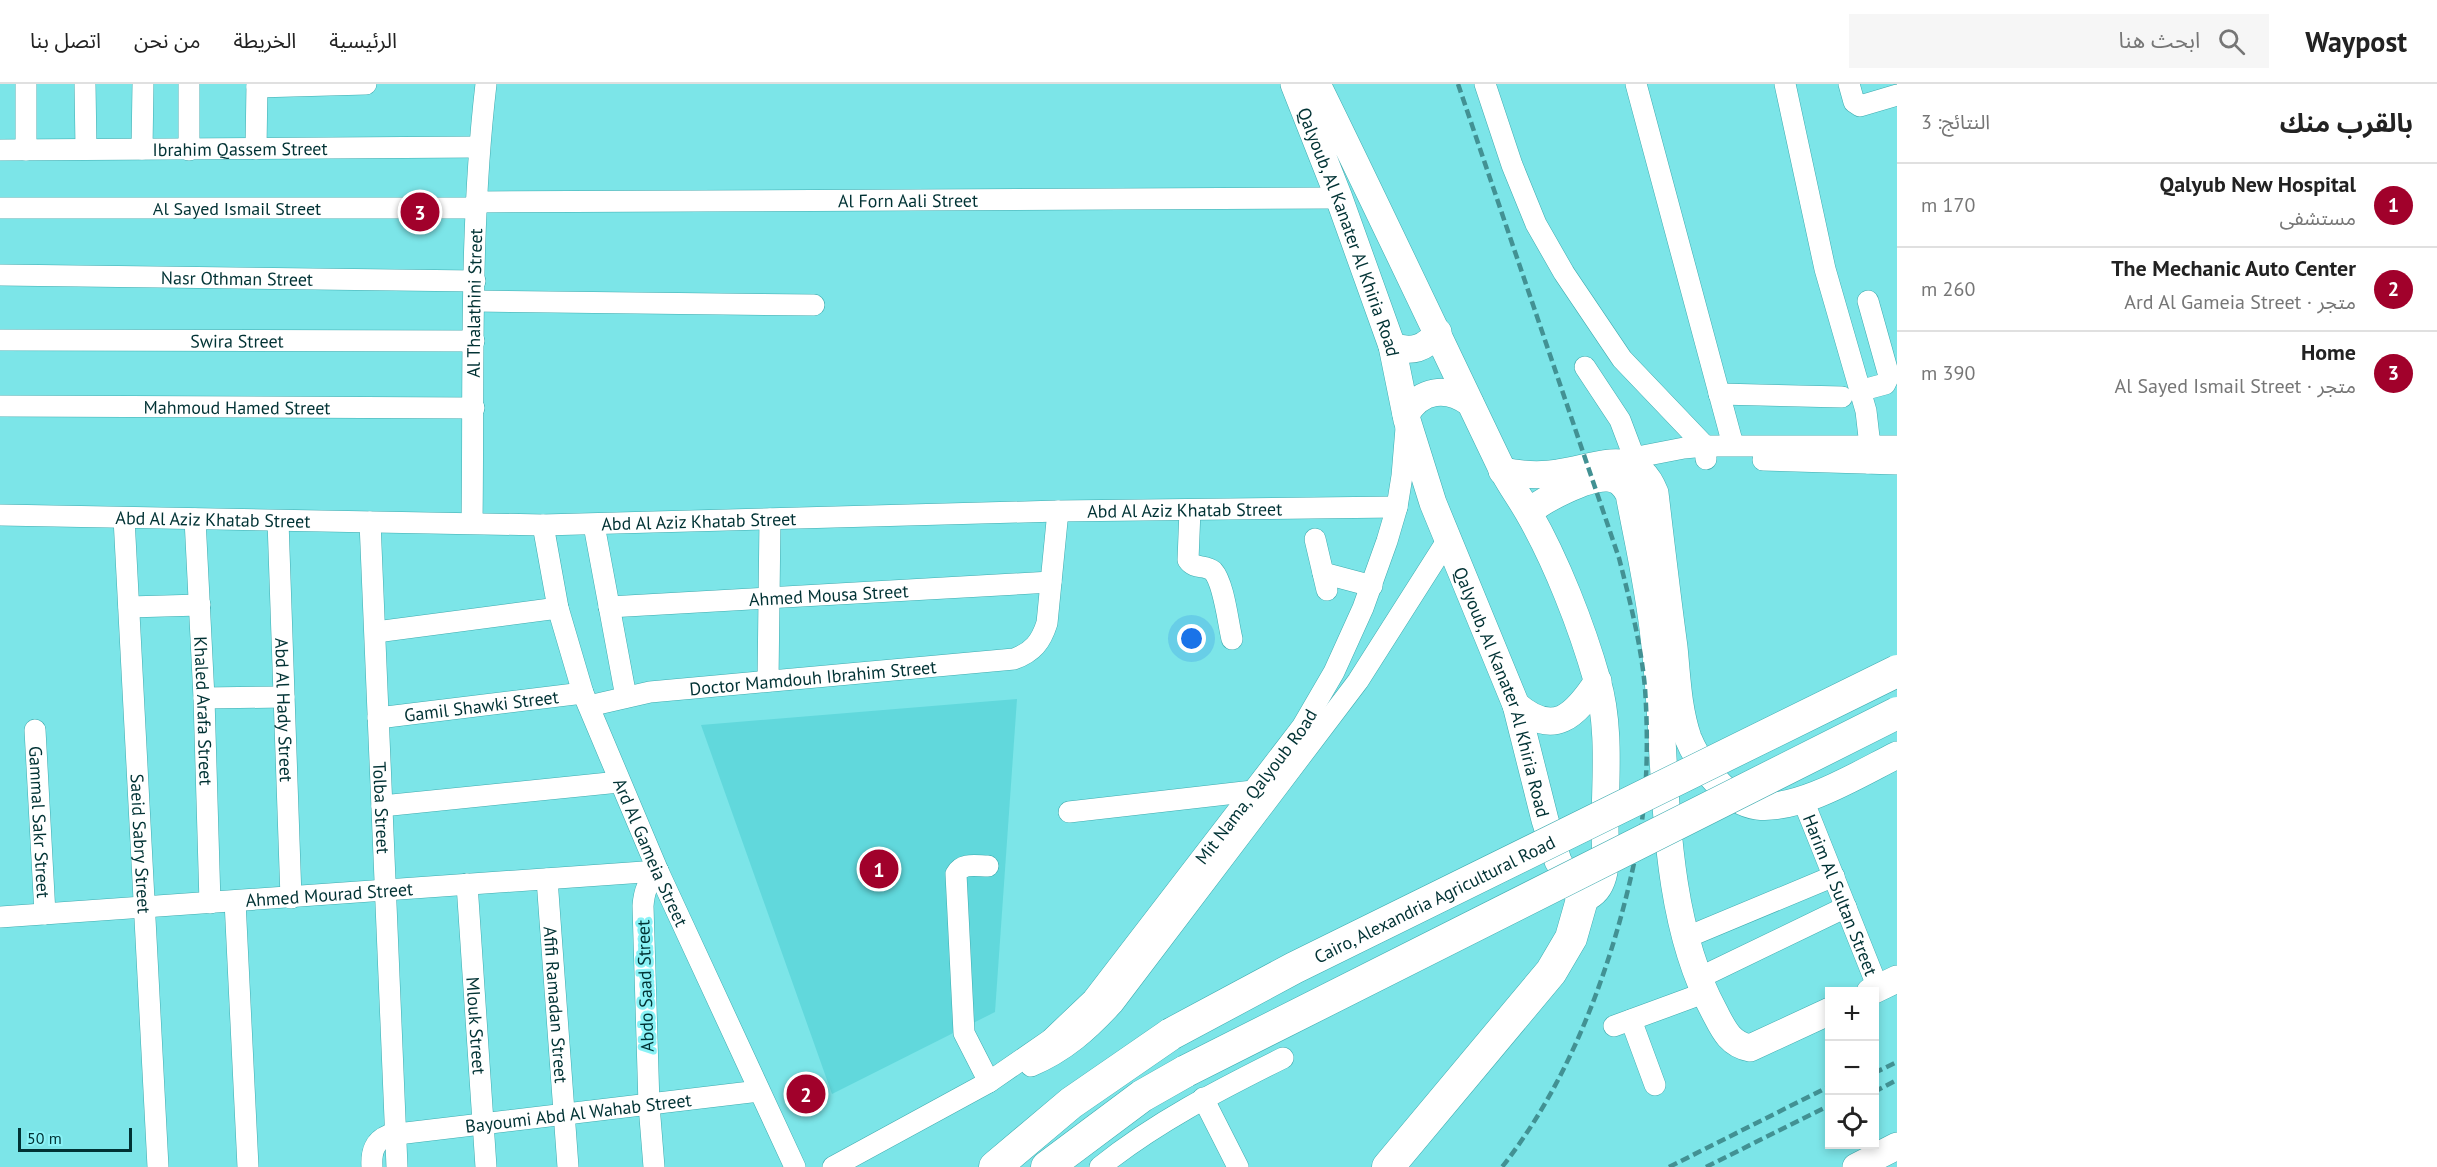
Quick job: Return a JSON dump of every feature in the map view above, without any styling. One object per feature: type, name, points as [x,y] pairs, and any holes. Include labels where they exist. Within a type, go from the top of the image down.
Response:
[{"type":"highway","name":"Cairo, Alexandria Agricultural Road","points":[[994,1167],[1071,1103],[1171,1034],[1294,968],[1897,671]]},
{"type":"highway","points":[[1047,1167],[1142,1096],[1186,1071],[1897,713]]},
{"type":"highway","points":[[1388,1167],[1551,972],[1571,938],[1583,896]]},
{"type":"main road","name":"Qalyoub, Al Kanater Al Khiria Road","points":[[1294,84],[1340,198],[1392,346],[1406,417],[1447,541],[1516,705],[1545,820],[1558,861],[1569,882],[1583,896],[1589,896],[1600,886],[1605,862],[1605,733],[1598,681],[1565,590],[1528,512],[1502,471],[1438,332],[1317,84]]},
{"type":"main road","points":[[1392,346],[1405,351],[1418,349],[1430,343],[1438,332]]},
{"type":"main road","points":[[1406,417],[1419,398],[1440,391],[1461,396],[1470,402]]},
{"type":"main road","points":[[1528,512],[1556,494],[1600,478],[1609,478],[1629,468]]},
{"type":"main road","points":[[1629,468],[1629,494],[1654,637],[1670,848],[1685,938],[1702,986],[1726,1033],[1740,1046],[1750,1048],[1825,1013]]},
{"type":"main road","points":[[1502,471],[1542,475],[1629,468],[1650,480],[1655,493],[1679,693],[1688,736],[1696,756],[1727,792],[1755,806],[1776,806],[1803,800],[1897,755]]},
{"type":"main road","points":[[1516,705],[1529,716],[1545,722],[1562,719],[1577,711],[1598,681]]},
{"type":"main road","points":[[1856,1167],[1897,1146]]},
{"type":"street","points":[[26,84],[26,150]]},
{"type":"street","points":[[85,84],[86,149]]},
{"type":"street","points":[[142,149],[143,84]]},
{"type":"street","points":[[189,84],[189,150]]},
{"type":"street","points":[[256,149],[257,86],[366,84]]},
{"type":"street","name":"Al Thalathini Street","points":[[472,523],[476,205],[486,84]]},
{"type":"street","points":[[1485,84],[1516,175],[1536,224],[1564,273],[1622,359],[1705,452],[1869,454],[1897,446]]},
{"type":"street","points":[[1636,84],[1733,445]]},
{"type":"street","points":[[1786,84],[1851,394],[1866,411],[1869,454]]},
{"type":"street","points":[[1849,84],[1854,102],[1860,106],[1897,95]]},
{"type":"street","name":"Ibrahim Qassem Street","points":[[0,150],[479,147]]},
{"type":"street","name":"Al Forn Aali Street","points":[[476,205],[1340,198]]},
{"type":"street","name":"Al Sayed Ismail Street","points":[[0,208],[476,205]]},
{"type":"street","name":"Nasr Othman Street","points":[[0,275],[814,305]]},
{"type":"street","points":[[1719,394],[1851,394],[1885,384],[1889,376],[1868,301]]},
{"type":"street","name":"Swira Street","points":[[0,340],[474,341]]},
{"type":"street","points":[[1586,367],[1620,420],[1629,468],[1680,461],[1733,445],[1869,454],[1897,464]]},
{"type":"street","name":"Mahmoud Hamed Street","points":[[0,406],[474,408]]},
{"type":"street","name":"Mit Nama, Qalyoub Road","points":[[833,1167],[989,1082],[1050,1040],[1093,999],[1302,727],[1334,672],[1371,586],[1397,507],[1406,417]]},
{"type":"street","name":"Abd Al Aziz Khatab Street","points":[[0,515],[594,525],[1058,511],[1397,507]]},
{"type":"street","points":[[1190,510],[1188,560],[1195,566],[1208,568],[1217,577],[1232,639]]},
{"type":"street","points":[[1051,582],[1058,511]]},
{"type":"street","name":"Saeid Sabry Street","points":[[124,518],[158,1167]]},
{"type":"street","name":"Khaled Arafa Street","points":[[195,519],[204,699],[210,903]]},
{"type":"street","points":[[768,681],[770,519]]},
{"type":"street","name":"Abd Al Hady Street","points":[[278,521],[291,898]]},
{"type":"street","name":"Tolba Street","points":[[370,522],[398,1167]]},
{"type":"street","name":"Ard Al Gameia Street","points":[[543,525],[558,608],[586,700],[658,871],[795,1167]]},
{"type":"street","points":[[594,525],[626,697]]},
{"type":"street","points":[[1315,539],[1325,582],[1371,586]]},
{"type":"street","name":"Mit Nama, Qalyoub Road","points":[[989,1082],[1034,1065],[1065,1049],[1090,1029],[1113,1004],[1358,681],[1447,541]]},
{"type":"street","name":"Ahmed Mousa Street","points":[[609,607],[1051,582]]},
{"type":"street","name":"Doctor Mamdouh Ibrahim Street","points":[[586,700],[626,697],[650,692],[1014,659],[1026,654],[1036,646],[1043,635],[1047,623],[1051,582]]},
{"type":"street","points":[[129,607],[200,605]]},
{"type":"street","points":[[376,632],[558,608]]},
{"type":"street","points":[[204,699],[284,697]]},
{"type":"street","name":"Gamil Shawki Street","points":[[378,718],[586,700]]},
{"type":"street","name":"Gammal Sakr Street","points":[[35,730],[45,914]]},
{"type":"street","points":[[382,806],[619,782]]},
{"type":"street","points":[[1069,812],[1253,791]]},
{"type":"street","name":"Harim Al Sultan Street","points":[[1803,800],[1846,907],[1882,986]]},
{"type":"street","points":[[988,866],[964,866],[960,867],[956,874],[963,1032],[989,1082]]},
{"type":"street","name":"Ahmed Mourad Street","points":[[0,917],[658,871]]},
{"type":"street","name":"Abdo Saad Street","points":[[654,1167],[649,1105],[643,906],[644,893],[658,871]]},
{"type":"street","points":[[1685,938],[1834,876]]},
{"type":"street","name":"Afifi Ramadan Street","points":[[547,879],[568,1167]]},
{"type":"street","name":"Mlouk Street","points":[[467,884],[486,1167]]},
{"type":"street","points":[[235,901],[248,1167]]},
{"type":"street","points":[[1655,1085],[1622,1023],[1702,986],[1846,907]]},
{"type":"street","points":[[1100,1167],[1166,1119],[1283,1058]]},
{"type":"street","name":"Bayoumi Abd Al Wahab Street","points":[[396,1134],[759,1091]]},
{"type":"street","points":[[1203,1098],[1238,1167]]},
{"type":"street","points":[[372,1167],[373,1149],[377,1143],[382,1138],[396,1134]]},
{"type":"shaded area","points":[[1017,699],[995,1012],[832,1094],[701,725]]},
{"type":"railway","points":[[1458,84],[1619,558],[1638,639],[1646,705],[1647,761],[1643,816],[1620,921],[1590,1009],[1572,1051],[1528,1131],[1502,1167]]},
{"type":"railway","points":[[1879,1071],[1897,1062]]},
{"type":"railway","points":[[1879,1089],[1897,1080]]},
{"type":"railway","points":[[1669,1167],[1825,1089]]},
{"type":"railway","points":[[1706,1167],[1825,1108]]},
{"type":"place","name":"Home","points":[[420,212]]},
{"type":"place","name":"Qalyub New Hospital","points":[[879,869]]},
{"type":"place","name":"The Mechanic Auto Center","points":[[806,1094]]}]
